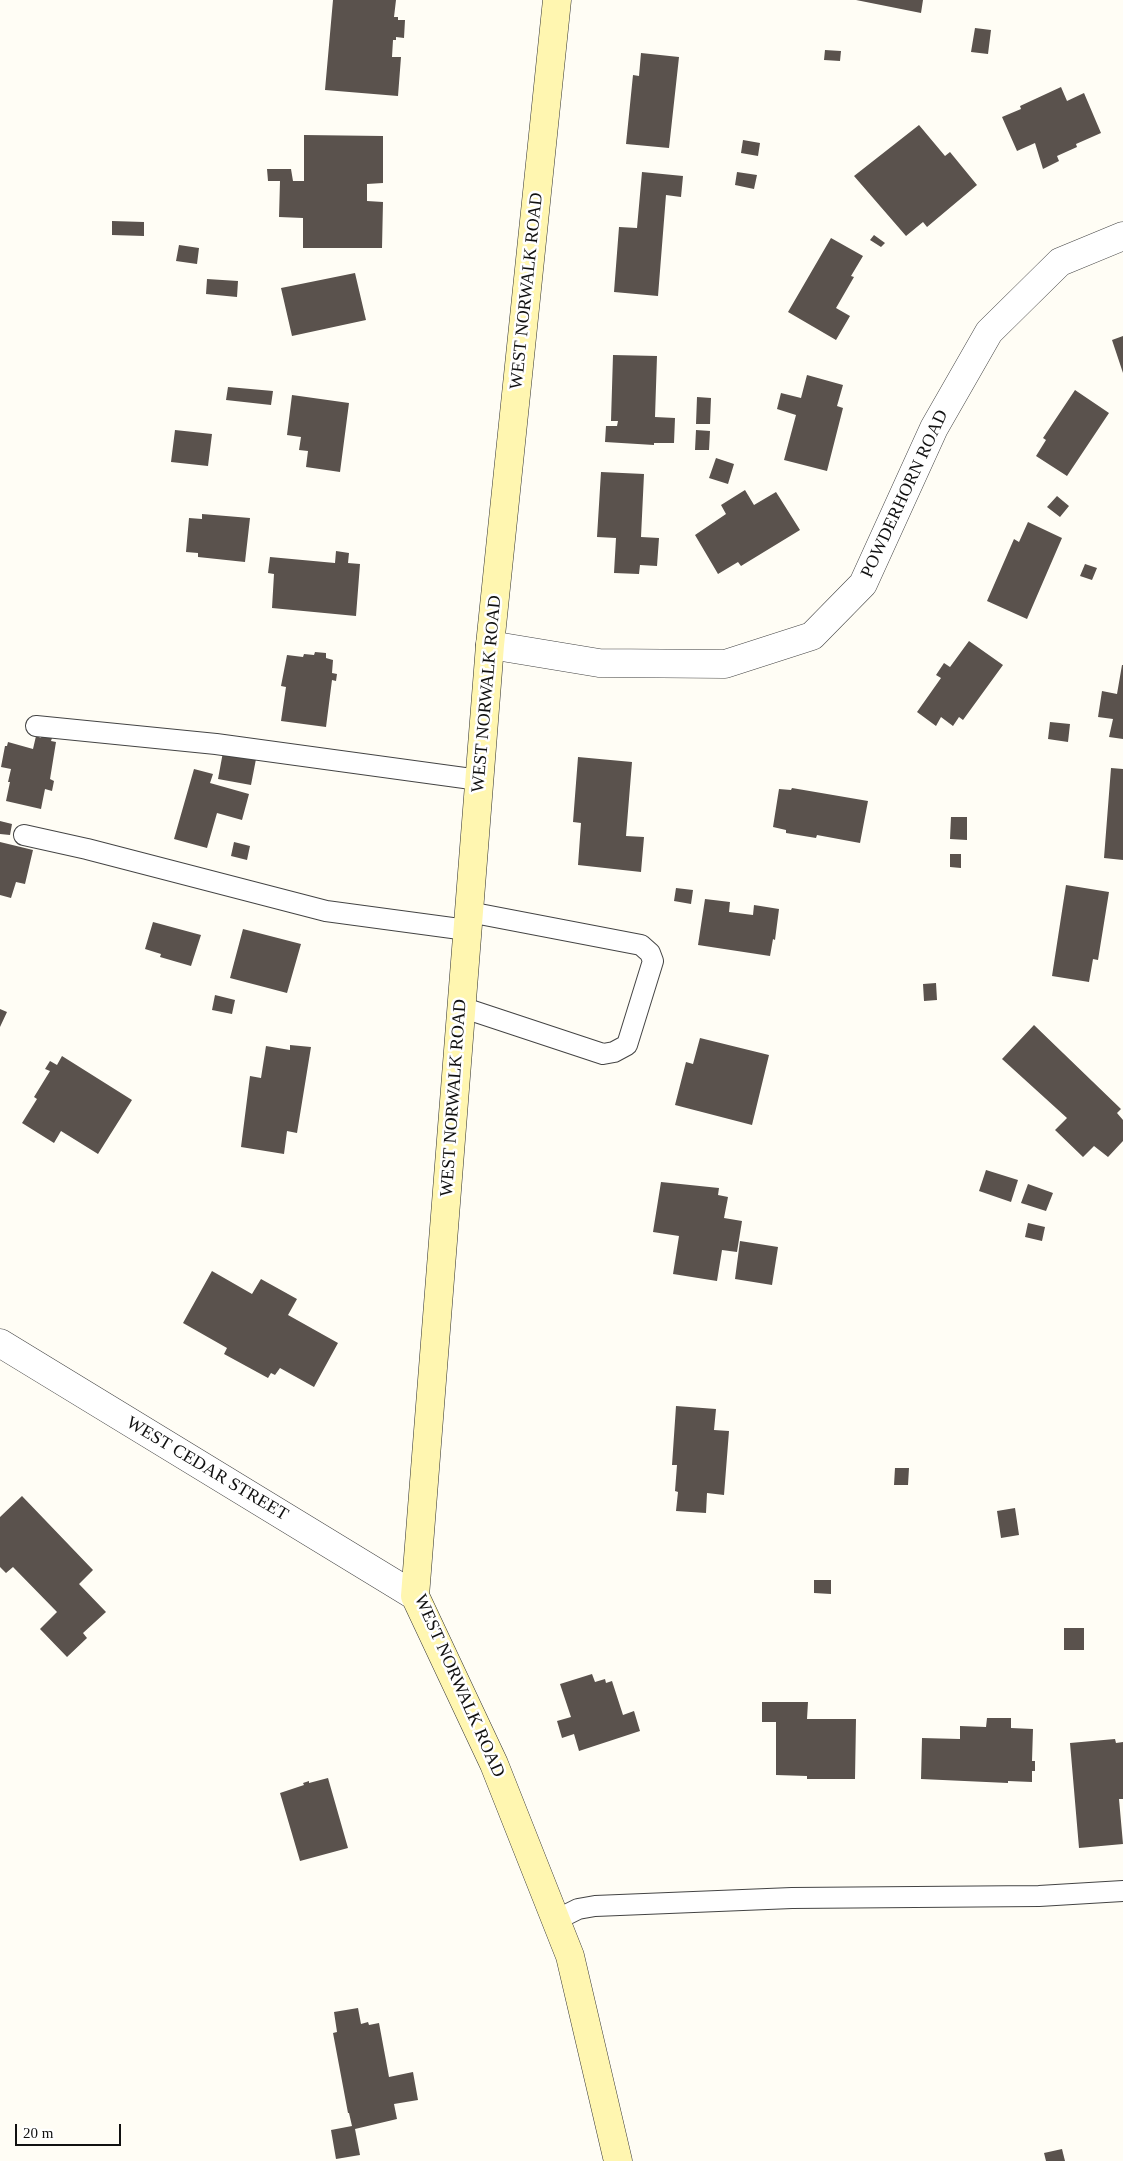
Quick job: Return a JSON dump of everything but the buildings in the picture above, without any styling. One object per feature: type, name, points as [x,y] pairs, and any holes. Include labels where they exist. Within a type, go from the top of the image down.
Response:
[{"type":"main road","name":"WEST NORWALK ROAD","points":[[557,0],[490,645],[415,1596],[494,1764],[570,1956],[618,2161]]},
{"type":"street","name":"POWDERHORN ROAD","points":[[490,645],[599,663],[725,664],[812,636],[863,584],[934,428],[989,332],[1060,262],[1123,236]]},
{"type":"street","name":"WEST CEDAR STREET","points":[[0,1343],[415,1596]]},
{"type":"lane","points":[[36,726],[216,744],[479,780]]},
{"type":"lane","points":[[24,835],[87,849],[326,911],[468,921],[641,945],[650,954],[653,961],[626,1045],[614,1052],[603,1054],[461,1007]]},
{"type":"lane","points":[[556,1920],[578,1909],[595,1906],[792,1898],[1039,1896],[1123,1891]]}]
